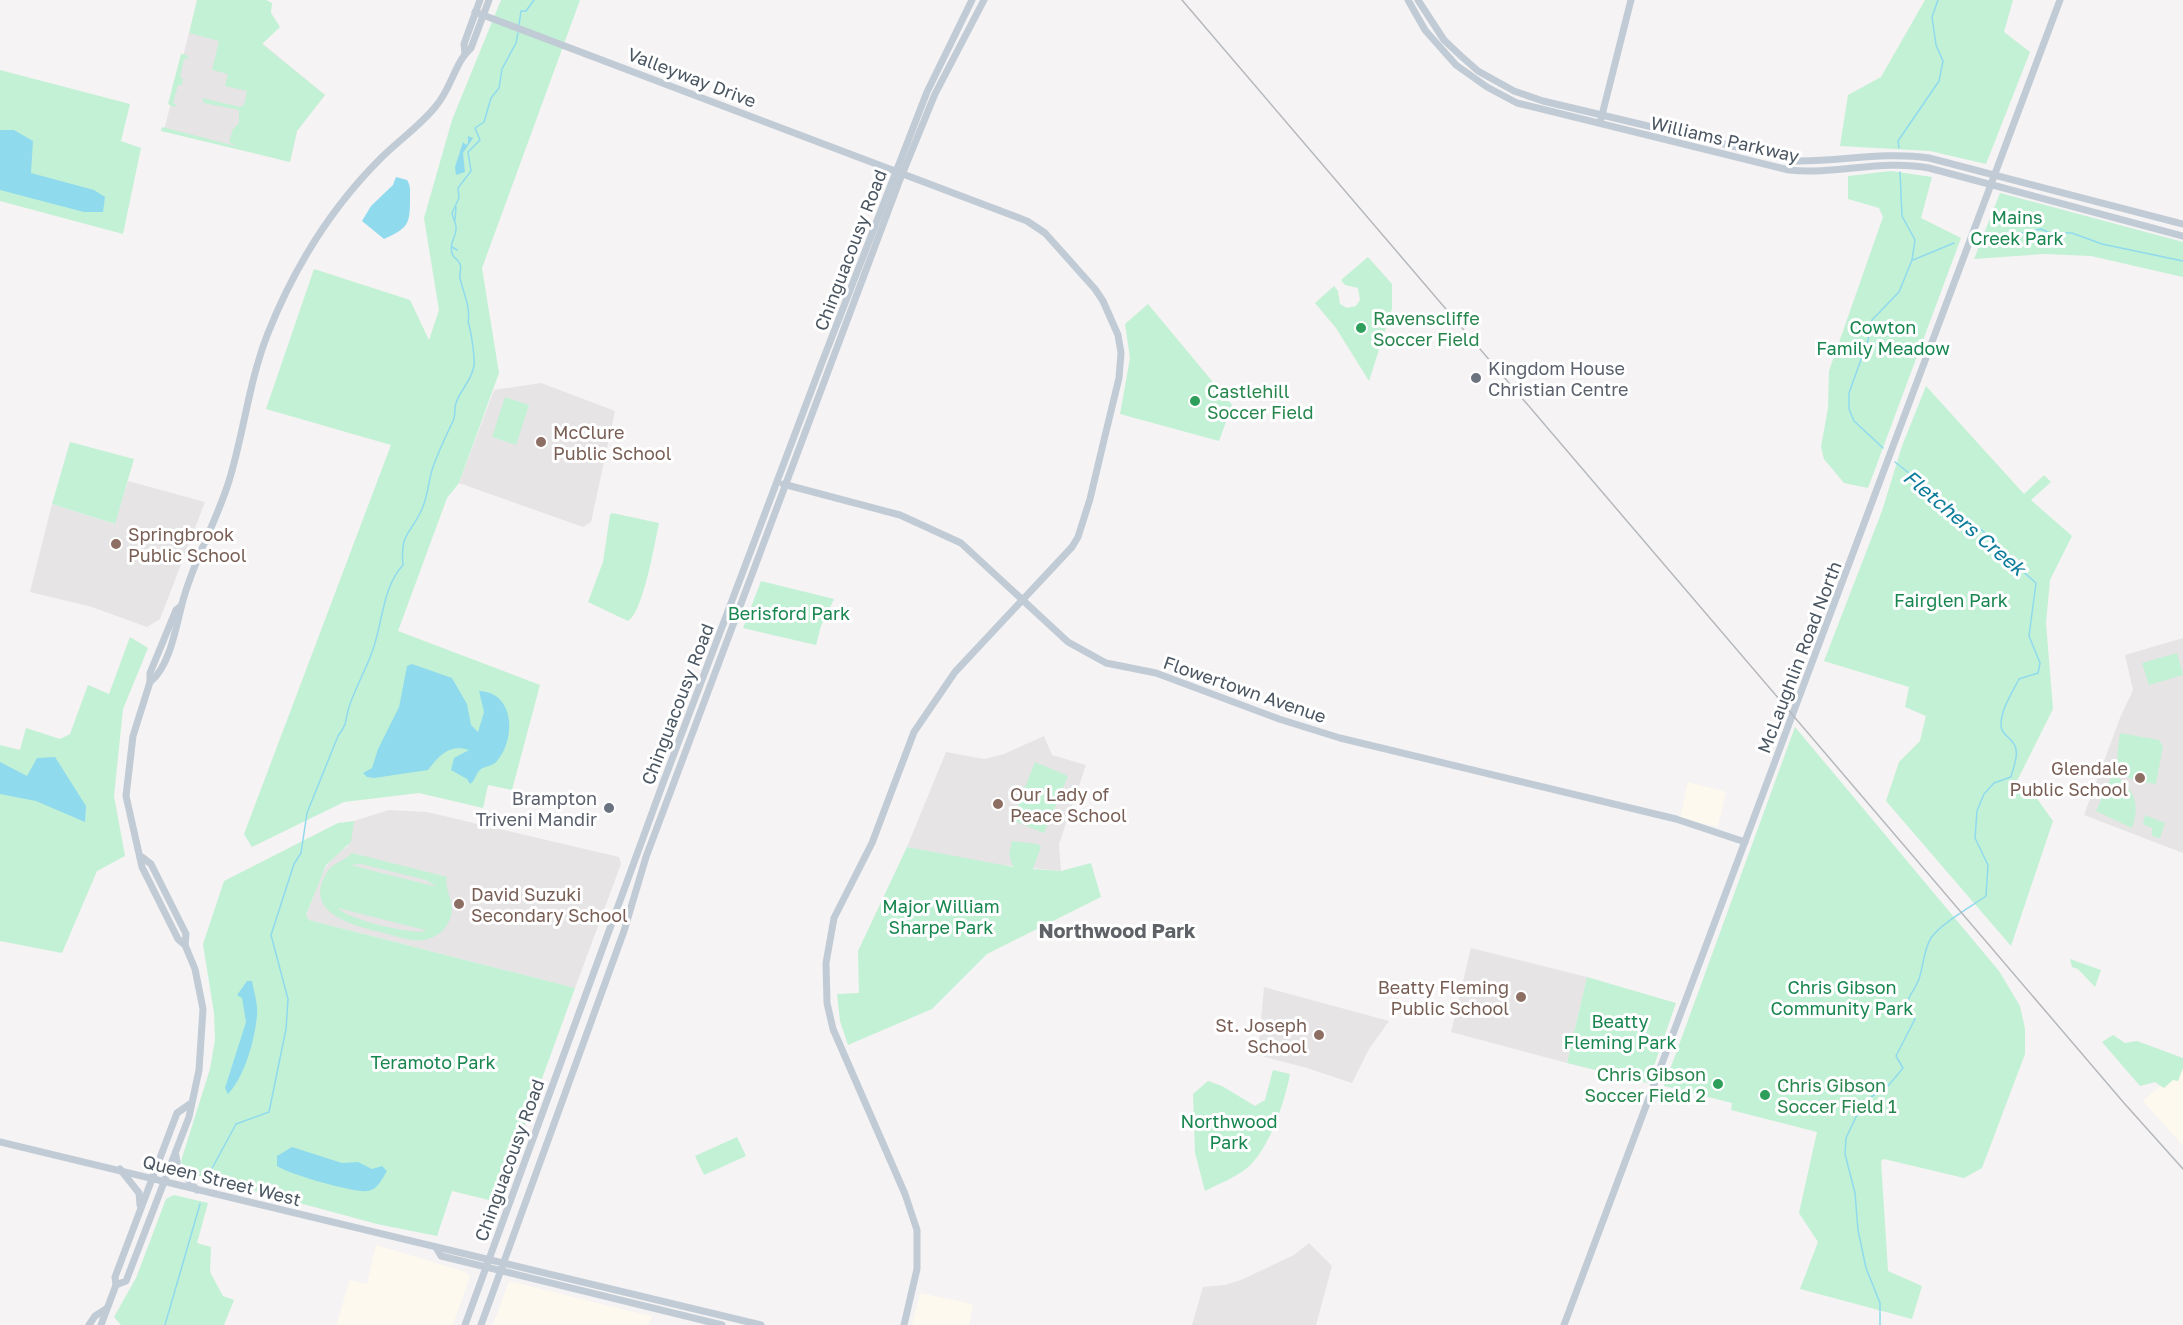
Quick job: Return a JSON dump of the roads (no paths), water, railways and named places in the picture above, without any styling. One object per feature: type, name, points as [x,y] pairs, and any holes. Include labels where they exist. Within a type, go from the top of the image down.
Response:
[{"type":"main road","points":[[465,54],[464,44],[480,0]]},
{"type":"main road","points":[[116,1285],[126,1281],[189,1117],[199,1070],[203,1027],[195,969],[185,945],[178,939],[142,867],[142,856],[126,796],[133,736],[150,682],[150,673],[176,610],[181,606],[229,481],[245,419],[245,406],[268,333],[294,274],[331,216],[380,159],[439,103],[465,54],[471,48],[489,0]]},
{"type":"main road","name":"Chinguacousy Road","points":[[481,1325],[624,931],[646,857],[787,485],[927,92],[972,0]]},
{"type":"main road","name":"Chinguacousy Road","points":[[465,1325],[663,783],[777,483],[899,174],[935,94],[984,0]]},
{"type":"main road","name":"Williams Parkway","points":[[1408,0],[1425,30],[1444,53],[1479,82],[1517,103],[1789,170],[1813,172],[1887,164],[1917,166],[2183,236]]},
{"type":"main road","name":"Williams Parkway","points":[[1418,0],[1444,40],[1461,56],[1496,82],[1529,97],[1795,161],[1819,162],[1885,155],[1916,156],[2183,224]]},
{"type":"main road","points":[[1600,125],[1631,0]]},
{"type":"main road","name":"McLaughlin Road North","points":[[1564,1325],[1883,471],[1993,185],[2060,0]]},
{"type":"main road","name":"Valleyway Drive","points":[[475,12],[1027,221],[1045,233],[1095,289],[1118,335],[1121,353],[1119,378],[1090,499],[1078,537],[1059,563],[955,672],[914,732],[872,843],[834,918],[826,963],[827,1004],[833,1029],[905,1194],[917,1230],[917,1269],[904,1325]]},
{"type":"main road","name":"Flowertown Avenue","points":[[777,483],[853,500],[925,525],[961,543],[1068,642],[1106,663],[1156,673],[1279,719],[1340,738],[1676,819],[1745,842]]},
{"type":"main road","points":[[101,1325],[105,1309],[116,1285],[115,1277],[177,1113],[190,1104]]},
{"type":"main road","name":"Queen Street West","points":[[0,1142],[120,1169],[164,1182],[437,1249],[443,1247],[760,1325]]},
{"type":"main road","points":[[177,1146],[176,1164],[197,1190]]},
{"type":"main road","points":[[120,1169],[139,1193],[138,1216]]},
{"type":"main road","name":"Queen Street West","points":[[437,1249],[441,1256],[722,1325]]},
{"type":"main road","points":[[640,1305],[642,1296]]},
{"type":"main road","points":[[90,1325],[95,1316],[105,1309]]},
{"type":"water","points":[[0,130],[14,130],[33,141],[31,173],[94,190],[105,197],[103,212],[84,212],[0,190]]},
{"type":"water","points":[[468,136],[473,138],[463,153],[465,172],[456,175],[455,167],[463,142],[466,145],[468,143]]},
{"type":"water","points":[[396,177],[407,180],[409,185],[409,215],[403,228],[384,239],[362,221],[371,206],[393,185]]},
{"type":"water","points":[[412,664],[452,678],[467,704],[471,725],[478,732],[484,712],[479,691],[491,693],[500,699],[506,708],[509,729],[503,752],[495,763],[481,769],[470,784],[467,779],[451,770],[454,758],[469,750],[456,748],[446,752],[428,770],[374,778],[367,777],[363,773],[372,768],[378,749],[399,707],[407,666]]},
{"type":"water","points":[[55,757],[86,806],[85,822],[36,801],[0,794],[0,762],[27,776],[37,758]]},
{"type":"water","points":[[247,981],[252,981],[256,998],[256,1025],[244,1067],[228,1094],[225,1088],[246,1022],[242,998],[237,995]]},
{"type":"water","points":[[292,1147],[342,1163],[358,1162],[372,1169],[382,1166],[387,1171],[377,1186],[368,1191],[336,1186],[294,1174],[277,1166],[277,1156]]},
{"type":"waterway","points":[[519,25],[521,11],[526,11],[534,0]]},
{"type":"waterway","name":"Fletchers Creek","points":[[1899,148],[1898,141],[1939,81],[1943,61],[1936,45],[1932,17],[1938,0]]},
{"type":"waterway","points":[[209,1174],[236,1124],[269,1112],[286,1029],[288,999],[271,935],[294,864],[301,853],[307,813],[338,736],[345,725],[351,700],[371,655],[390,585],[403,565],[404,540],[423,506],[433,467],[454,419],[456,403],[473,372],[474,357],[468,322],[468,306],[460,278],[461,265],[451,250],[456,228],[452,213],[459,198],[458,188],[471,171],[468,152],[480,140],[475,128],[484,122],[491,98],[499,88],[502,69],[516,43],[518,33]]},
{"type":"waterway","name":"Fletchers Creek","points":[[1883,448],[1854,421],[1849,409],[1849,393],[1868,340],[1872,320],[1899,292],[1912,260],[1915,240],[1902,216],[1900,172]]},
{"type":"waterway","points":[[455,220],[456,207]]},
{"type":"waterway","points":[[1984,240],[2041,229],[2050,233],[2072,233],[2102,244],[2183,261]]},
{"type":"waterway","points":[[1913,260],[1954,243]]},
{"type":"waterway","points":[[452,247],[457,250]]},
{"type":"waterway","name":"Fletchers Creek","points":[[1880,1325],[1880,1303],[1866,1268],[1858,1230],[1855,1193],[1845,1154],[1846,1138],[1857,1115],[1871,1097],[1888,1086],[1903,1068],[1896,1056],[1915,1019],[1908,1002],[1919,979],[1926,948],[1931,938],[1948,922],[1986,896],[1988,865],[1975,838],[1977,811],[1984,794],[1994,783],[2011,777],[2016,760],[2016,748],[2001,728],[2001,719],[2007,701],[2019,679],[2038,673],[2040,663],[2029,636],[2036,583],[2002,553],[1984,532],[1895,462]]},
{"type":"waterway","points":[[165,1325],[200,1204]]},
{"type":"railway","points":[[1182,0],[2124,1103],[2183,1169]]},
{"type":"place","name":"Ravenscliffe Soccer Field","points":[[1361,328]]},
{"type":"place","name":"Kingdom House Christian Centre","points":[[1476,378]]},
{"type":"place","name":"Castlehill Soccer Field","points":[[1195,401]]},
{"type":"place","name":"McClure Public School","points":[[541,442]]},
{"type":"place","name":"Springbrook Public School","points":[[116,544]]},
{"type":"place","name":"Glendale Public School","points":[[2140,778]]},
{"type":"place","name":"Our Lady of Peace School","points":[[998,804]]},
{"type":"place","name":"Brampton Triveni Mandir","points":[[609,808]]},
{"type":"place","name":"David Suzuki Secondary School","points":[[459,904]]},
{"type":"place","name":"Beatty Fleming Public School","points":[[1521,997]]},
{"type":"place","name":"St. Joseph School","points":[[1319,1035]]},
{"type":"place","name":"Chris Gibson Soccer Field 2","points":[[1718,1084]]},
{"type":"place","name":"Chris Gibson Soccer Field 1","points":[[1765,1095]]},
{"type":"district","name":"Northwood Park","points":[[1117,930]]},
{"type":"park label","name":"Mains Creek Park","points":[[2017,227]]},
{"type":"park label","name":"Cowton Family Meadow","points":[[1883,337]]},
{"type":"park label","name":"Fairglen Park","points":[[1951,600]]},
{"type":"park label","name":"Berisford Park","points":[[789,613]]},
{"type":"park label","name":"Major William Sharpe Park","points":[[941,916]]},
{"type":"park label","name":"Chris Gibson Community Park","points":[[1842,997]]},
{"type":"park label","name":"Beatty Fleming Park","points":[[1620,1031]]},
{"type":"park label","name":"Teramoto Park","points":[[433,1062]]}]
